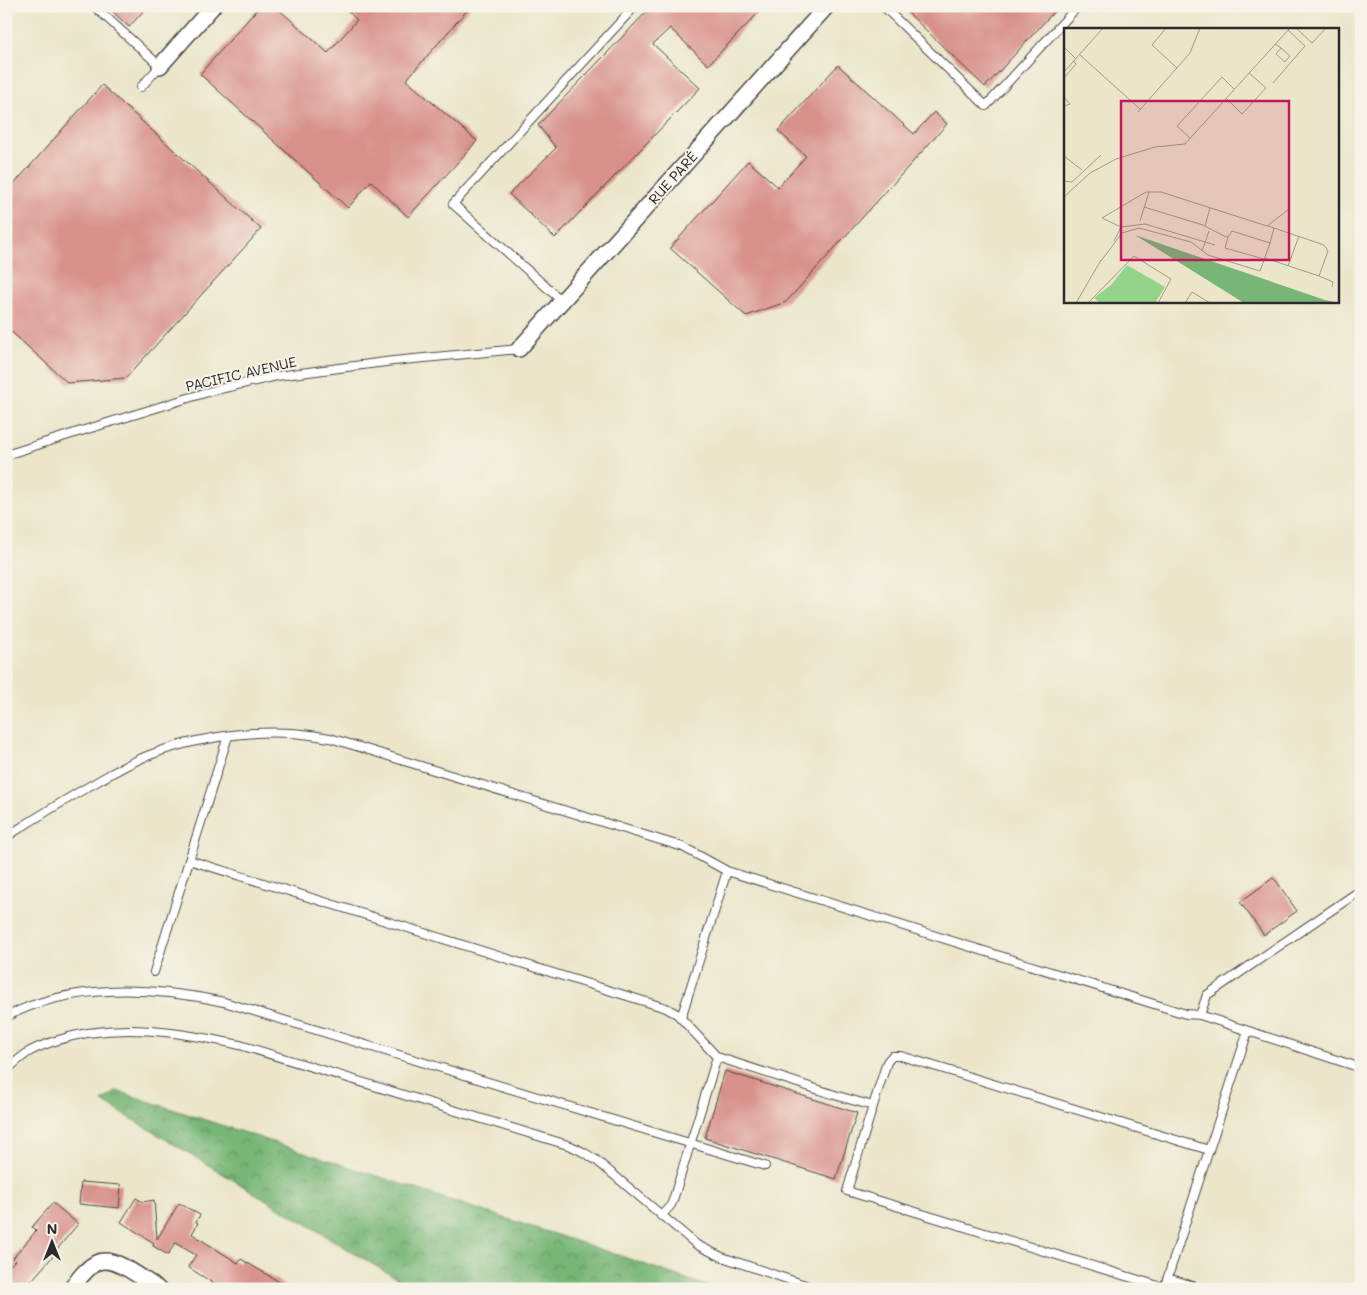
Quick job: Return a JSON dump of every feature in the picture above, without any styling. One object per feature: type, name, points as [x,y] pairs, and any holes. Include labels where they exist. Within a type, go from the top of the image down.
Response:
[{"type":"street","points":[[160,66],[213,6]]},
{"type":"street","name":"RUE PARÉ","points":[[518,349],[828,6]]},
{"type":"street","points":[[71,1289],[87,1270],[104,1260],[123,1267],[158,1289]]},
{"type":"lane","points":[[94,6],[160,66],[141,87]]},
{"type":"lane","points":[[562,301],[453,204],[635,6]]},
{"type":"lane","points":[[883,6],[986,106],[1078,6]]},
{"type":"lane","name":"PACIFIC AVENUE","points":[[6,455],[212,391],[277,376],[392,361],[518,349]]},
{"type":"lane","points":[[6,837],[73,795],[122,768],[175,746],[250,733],[291,733],[330,738],[683,847],[727,871],[1186,1014],[1200,1015],[1361,1068]]},
{"type":"lane","points":[[154,972],[228,736]]},
{"type":"lane","points":[[189,860],[673,1011],[717,1056],[873,1106]]},
{"type":"lane","points":[[681,1018],[727,871]]},
{"type":"lane","points":[[1200,1015],[1206,995],[1361,890]]},
{"type":"lane","points":[[6,1017],[32,1005],[54,999],[97,992],[134,990],[193,995],[224,1002],[765,1166]]},
{"type":"lane","points":[[6,1071],[27,1053],[48,1043],[92,1032],[121,1030],[152,1031],[189,1035],[240,1045],[571,1146],[596,1160],[661,1216],[697,1245],[709,1252],[817,1289]]},
{"type":"lane","points":[[1209,1150],[901,1056],[892,1056],[887,1062],[847,1191],[1165,1288],[1248,1031]]},
{"type":"lane","points":[[661,1216],[673,1200],[717,1056]]},
{"type":"lane","points":[[1168,1278],[1202,1289]]},
{"type":"green space","points":[[117,1091],[615,1254],[715,1289],[414,1289],[102,1101]]},
{"type":"building","points":[[107,6],[148,6],[129,27]]},
{"type":"building","points":[[260,6],[275,6],[328,53],[357,20],[342,6],[471,6],[406,80],[477,141],[408,217],[371,181],[348,208],[200,74]]},
{"type":"building","points":[[652,6],[765,6],[708,65],[670,28],[653,44],[700,88],[555,238],[509,194],[556,148],[538,125]]},
{"type":"building","points":[[901,6],[1059,6],[985,87]]},
{"type":"building","points":[[838,65],[914,134],[934,112],[947,124],[786,302],[746,316],[670,248],[748,161],[778,187],[806,156],[778,131]]},
{"type":"building","points":[[102,85],[261,229],[126,378],[68,383],[6,327],[6,193]]},
{"type":"building","points":[[1273,878],[1297,911],[1264,935],[1240,902]]},
{"type":"building","points":[[725,1071],[857,1113],[836,1179],[705,1138]]},
{"type":"building","points":[[81,1182],[121,1185],[119,1208],[79,1204]]},
{"type":"building","points":[[136,1198],[143,1202],[154,1200],[157,1239],[179,1203],[200,1215],[192,1234],[238,1263],[241,1259],[291,1289],[222,1289],[188,1267],[196,1255],[175,1243],[168,1255],[153,1246],[154,1243],[121,1222]]},
{"type":"building","points":[[53,1203],[78,1224],[24,1289],[6,1289],[6,1270],[15,1260],[13,1258],[36,1231],[32,1227]]}]
